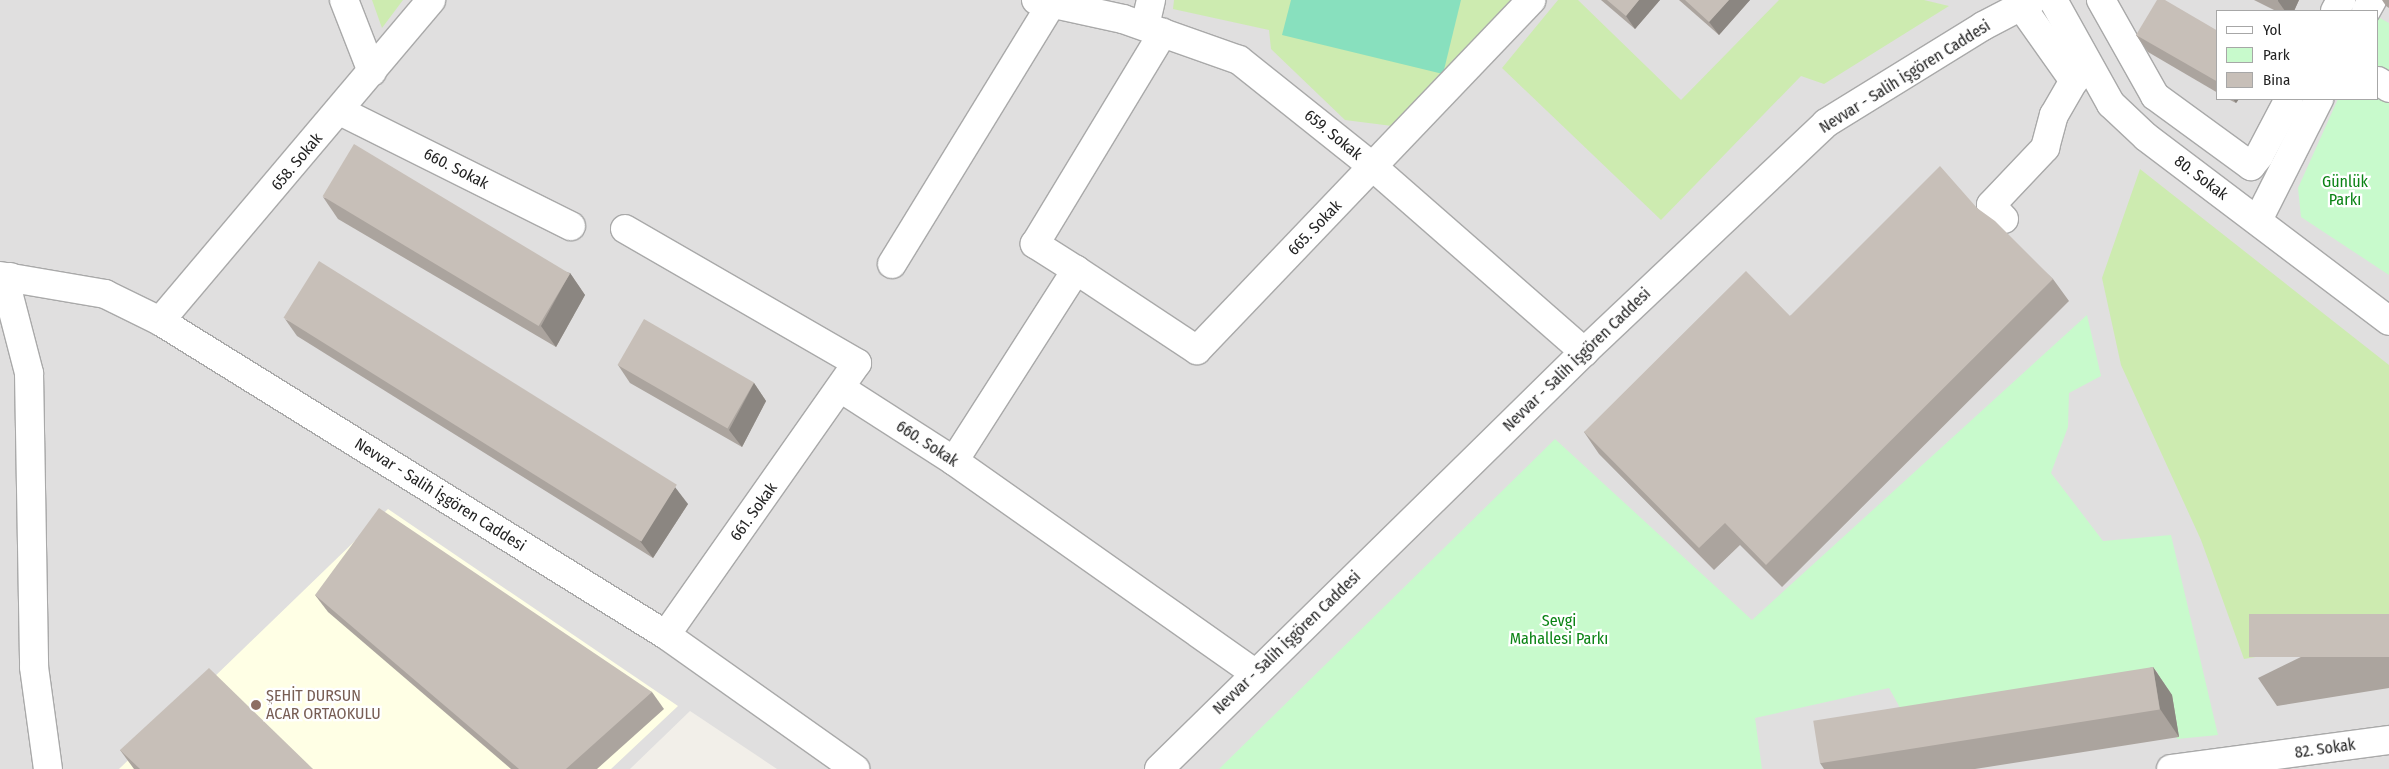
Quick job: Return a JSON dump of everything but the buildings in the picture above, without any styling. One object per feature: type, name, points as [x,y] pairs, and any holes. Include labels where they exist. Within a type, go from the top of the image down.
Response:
[{"type":"street","points":[[344,0],[372,72]]},
{"type":"street","name":"658. Sokak","points":[[160,321],[340,111],[431,0]]},
{"type":"street","points":[[954,461],[1076,270],[1035,244],[1154,30],[1150,0]]},
{"type":"street","name":"665. Sokak","points":[[1076,270],[1197,350],[1530,0]]},
{"type":"street","name":"80. Sokak","points":[[2053,0],[2111,104],[2146,137],[2389,321]]},
{"type":"street","points":[[2100,0],[2155,96],[2251,166],[2260,156],[2289,100]]},
{"type":"street","points":[[892,264],[1044,2]]},
{"type":"street","name":"659. Sokak","points":[[1044,2],[1154,30],[1239,60],[1373,167],[1584,352]]},
{"type":"street","points":[[2004,219],[1991,205],[2044,148],[2054,114],[2074,80],[2027,3]]},
{"type":"street","name":"Nevvar - Salih İşgören Caddesi","points":[[1159,769],[1584,352],[1826,123],[2027,3]]},
{"type":"street","points":[[2258,220],[2318,100]]},
{"type":"street","name":"660. Sokak","points":[[340,111],[571,226]]},
{"type":"street","points":[[625,229],[857,363],[842,389]]},
{"type":"street","points":[[5,277],[29,373],[34,667],[48,769]]},
{"type":"street","name":"Nevvar - Salih İşgören Caddesi","points":[[5,277],[104,294],[160,321],[666,635],[855,769]]},
{"type":"street","name":"660. Sokak","points":[[842,389],[954,461],[1255,673]]},
{"type":"street","name":"661. Sokak","points":[[666,635],[842,389]]},
{"type":"street","name":"82. Sokak","points":[[2171,769],[2320,760],[2389,740]]},
{"type":"shaded area","points":[[0,0],[2389,0],[2389,769],[777,769],[690,711],[630,769],[0,769]]},
{"type":"shaded area","points":[[388,509],[678,706],[611,769],[119,769]]},
{"type":"green space","points":[[372,0],[403,0],[382,28]]},
{"type":"green space","points":[[1174,0],[1515,0],[1400,127],[1345,120],[1271,49],[1269,30],[1173,9]]},
{"type":"green space","points":[[1291,0],[1461,0],[1443,74],[1282,35]]},
{"type":"green space","points":[[1558,0],[1578,0],[1681,100],[1779,0],[1924,0],[1949,6],[1824,84],[1801,76],[1661,220],[1502,68]]},
{"type":"green space","name":"Günlük Parkı","points":[[2379,18],[2389,23],[2389,275],[2301,217],[2298,188],[2338,100],[2379,100]]},
{"type":"green space","points":[[2140,169],[2389,365],[2389,634],[2244,659],[2201,540],[2121,365],[2102,278]]},
{"type":"green space","name":"Sevgi Mahallesi Parkı","points":[[2087,315],[2101,376],[2069,393],[2068,427],[2051,473],[2103,541],[2171,535],[2218,735],[2177,739],[2157,671],[1903,713],[1889,688],[1755,718],[1762,769],[1219,769],[1555,439],[1752,620]]},
{"type":"place","name":"ŞEHİT DURSUN ACAR ORTAOKULU","points":[[256,705]]}]
